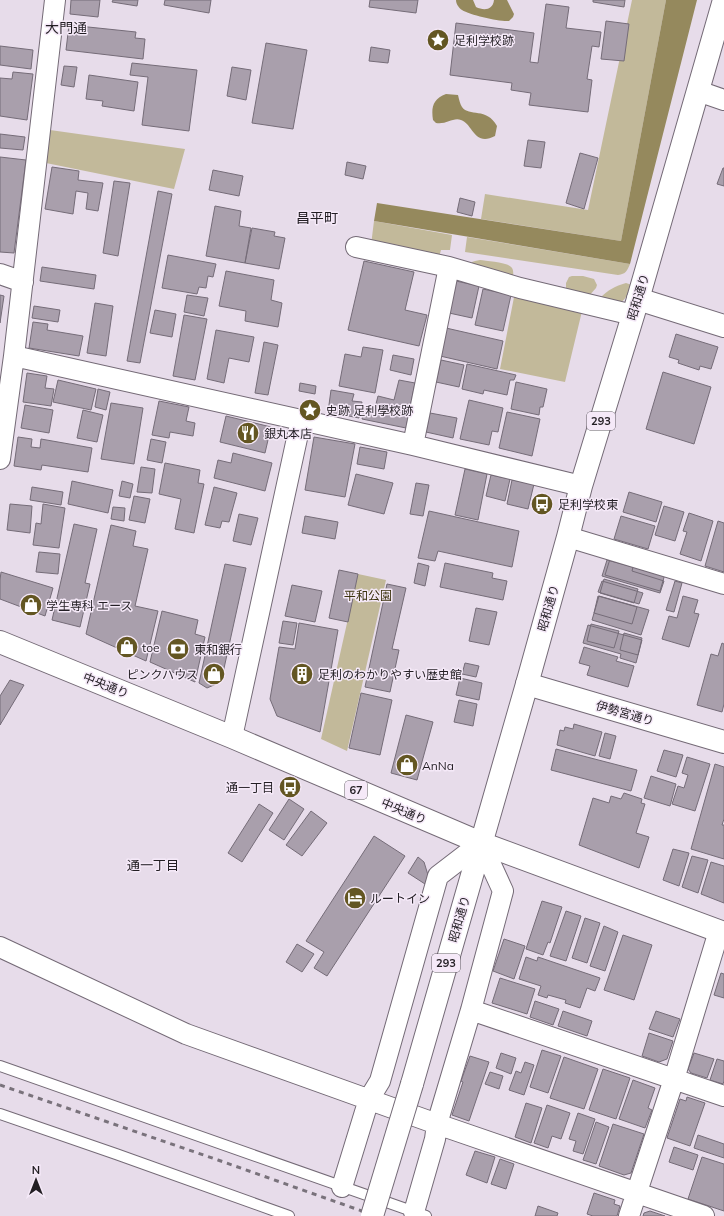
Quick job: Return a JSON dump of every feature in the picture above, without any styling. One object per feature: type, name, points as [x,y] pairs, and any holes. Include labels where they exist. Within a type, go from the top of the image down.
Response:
[{"type":"main road","name":"昭和通り","points":[[372,1216],[412,1084],[527,684],[581,486],[635,307],[724,0]]},
{"type":"main road","points":[[635,307],[724,326]]},
{"type":"main road","name":"中央通り","points":[[0,642],[232,737],[481,843],[722,932]]},
{"type":"main road","name":"伊勢宮通り","points":[[527,684],[724,742]]},
{"type":"street","points":[[0,459],[14,356],[56,0]]},
{"type":"street","points":[[698,91],[724,100]]},
{"type":"street","points":[[356,247],[448,267],[520,288],[635,307]]},
{"type":"street","points":[[413,445],[448,267]]},
{"type":"street","points":[[0,274],[23,282]]},
{"type":"street","points":[[14,356],[413,445],[581,486]]},
{"type":"street","points":[[232,737],[301,420]]},
{"type":"street","points":[[568,537],[724,584]]},
{"type":"street","points":[[342,1187],[369,1099],[380,1081],[438,876],[481,843],[503,891],[471,1010],[437,1124],[420,1214]]},
{"type":"street","points":[[629,1216],[722,932]]},
{"type":"street","points":[[0,947],[186,1034],[437,1124],[704,1216]]},
{"type":"street","points":[[471,1010],[724,1096]]},
{"type":"lane","points":[[0,1066],[420,1214]]},
{"type":"lane","points":[[0,1114],[290,1216]]},
{"type":"green space","points":[[632,0],[666,0],[621,241],[481,219],[485,194],[588,210]]},
{"type":"green space","points":[[50,130],[185,149],[174,189],[46,163]]},
{"type":"green space","points":[[374,221],[452,235],[450,250],[441,250],[438,261],[371,245]]},
{"type":"green space","points":[[467,237],[630,264],[626,272],[618,275],[465,252]]},
{"type":"green space","points":[[480,260],[507,264],[512,268],[513,279],[471,265],[472,262]]},
{"type":"green space","points":[[583,276],[594,279],[597,285],[596,288],[588,297],[566,291],[566,283],[569,277]]},
{"type":"green space","points":[[626,283],[631,285],[628,294],[620,303],[615,303],[600,298],[618,285]]},
{"type":"green space","points":[[515,292],[583,307],[565,382],[500,369]]},
{"type":"green space","name":"平和公園","points":[[358,574],[386,580],[347,751],[321,739]]},
{"type":"shaded area","points":[[456,0],[473,0],[476,7],[488,9],[492,6],[494,0],[507,0],[514,14],[509,21],[485,18],[462,10],[458,6]]},
{"type":"shaded area","points":[[666,0],[697,0],[630,264],[374,221],[377,203],[621,241]]},
{"type":"shaded area","points":[[446,94],[458,95],[461,106],[465,110],[483,114],[493,120],[497,126],[495,136],[488,139],[478,137],[465,122],[458,119],[443,123],[436,123],[433,120],[432,115],[434,104],[438,98]]},
{"type":"building","points":[[71,0],[100,0],[98,17],[70,14]]},
{"type":"building","points":[[113,0],[138,0],[137,6],[112,2]]},
{"type":"building","points":[[165,0],[211,0],[209,13],[164,5]]},
{"type":"building","points":[[370,0],[418,0],[416,13],[369,7]]},
{"type":"building","points":[[593,0],[625,0],[624,7],[593,2]]},
{"type":"building","points":[[546,4],[569,7],[566,28],[601,32],[599,47],[592,46],[587,79],[592,80],[588,112],[529,105],[531,93],[511,90],[512,83],[450,75],[456,23],[534,33],[530,62],[538,63]]},
{"type":"building","points":[[606,21],[629,24],[624,61],[601,59]]},
{"type":"building","points":[[69,25],[136,32],[135,38],[145,39],[143,59],[66,50]]},
{"type":"building","points":[[266,43],[307,50],[293,129],[252,123]]},
{"type":"building","points":[[0,46],[33,50],[31,69],[0,65]]},
{"type":"building","points":[[371,47],[390,50],[388,63],[369,61]]},
{"type":"building","points":[[132,63],[197,70],[189,131],[142,125],[148,77],[130,75]]},
{"type":"building","points":[[64,66],[77,67],[74,87],[61,85]]},
{"type":"building","points":[[232,67],[251,70],[246,100],[227,96]]},
{"type":"building","points":[[13,72],[33,74],[27,120],[0,116],[0,78],[12,79]]},
{"type":"building","points":[[89,75],[138,82],[134,111],[102,106],[103,101],[86,99]]},
{"type":"building","points":[[0,134],[25,137],[23,150],[0,148]]},
{"type":"building","points":[[528,140],[545,142],[541,168],[524,166]]},
{"type":"building","points":[[580,153],[598,158],[584,209],[566,203]]},
{"type":"building","points":[[0,157],[26,160],[14,253],[0,252]]},
{"type":"building","points":[[347,162],[366,166],[363,179],[345,175]]},
{"type":"building","points":[[52,167],[79,171],[78,180],[103,183],[98,211],[86,209],[88,193],[76,191],[73,214],[45,209]]},
{"type":"building","points":[[724,168],[724,186],[717,184]]},
{"type":"building","points":[[213,170],[243,176],[239,196],[209,190]]},
{"type":"building","points":[[114,181],[130,183],[118,256],[103,253]]},
{"type":"building","points":[[158,191],[172,194],[140,363],[127,361]]},
{"type":"building","points":[[460,198],[475,202],[472,216],[457,212]]},
{"type":"building","points":[[215,206],[241,211],[239,226],[251,228],[245,263],[206,256]]},
{"type":"building","points":[[252,228],[275,232],[274,236],[285,238],[279,269],[245,263]]},
{"type":"building","points":[[168,255],[216,264],[213,277],[208,276],[206,288],[199,287],[197,294],[162,288]]},
{"type":"building","points":[[364,261],[414,272],[405,310],[427,315],[419,346],[348,330]]},
{"type":"building","points":[[42,267],[96,275],[94,289],[40,281]]},
{"type":"building","points":[[226,271],[274,280],[271,300],[282,303],[278,327],[245,321],[246,311],[219,306]]},
{"type":"building","points":[[456,281],[479,286],[472,318],[449,313]]},
{"type":"building","points":[[483,289],[511,295],[503,331],[475,325]]},
{"type":"building","points":[[0,295],[4,296],[0,323]]},
{"type":"building","points":[[187,295],[208,298],[204,316],[184,312]]},
{"type":"building","points":[[95,303],[113,306],[106,356],[87,353]]},
{"type":"building","points":[[34,306],[60,310],[58,322],[32,318]]},
{"type":"building","points":[[155,310],[176,314],[172,337],[150,333]]},
{"type":"building","points":[[184,315],[207,319],[195,380],[173,376]]},
{"type":"building","points":[[33,322],[48,324],[47,330],[83,336],[79,356],[29,348]]},
{"type":"building","points":[[446,328],[503,341],[497,369],[440,356]]},
{"type":"building","points":[[216,330],[254,337],[249,362],[229,358],[224,383],[207,379]]},
{"type":"building","points":[[676,334],[718,347],[711,369],[700,366],[699,370],[678,363],[679,360],[669,357]]},
{"type":"building","points":[[264,342],[278,345],[268,395],[255,393]]},
{"type":"building","points":[[363,347],[383,350],[375,393],[339,386],[345,354],[361,357]]},
{"type":"building","points":[[393,355],[414,359],[411,375],[390,370]]},
{"type":"building","points":[[441,360],[464,365],[459,387],[436,382]]},
{"type":"building","points":[[467,364],[516,375],[514,380],[510,380],[507,395],[484,390],[483,394],[462,389]]},
{"type":"building","points":[[663,372],[711,387],[694,444],[646,429]]},
{"type":"building","points":[[27,373],[47,376],[45,388],[54,389],[51,406],[23,402]]},
{"type":"building","points":[[58,380],[96,389],[91,410],[53,402]]},
{"type":"building","points":[[399,380],[415,383],[406,428],[362,419],[365,406],[375,408],[378,396],[394,400]]},
{"type":"building","points":[[516,382],[547,389],[543,407],[540,407],[539,415],[511,409]]},
{"type":"building","points":[[300,383],[316,386],[315,394],[299,391]]},
{"type":"building","points":[[98,389],[110,392],[106,410],[95,407]]},
{"type":"building","points":[[331,390],[354,394],[352,401],[362,402],[359,418],[328,412]]},
{"type":"building","points":[[469,400],[503,408],[498,432],[492,431],[489,445],[460,439]]},
{"type":"building","points":[[159,401],[189,407],[186,421],[195,423],[193,436],[170,432],[169,438],[152,435]]},
{"type":"building","points":[[111,403],[143,408],[134,464],[101,459]]},
{"type":"building","points":[[25,405],[53,410],[49,433],[21,428]]},
{"type":"building","points":[[83,410],[103,415],[97,442],[77,438]]},
{"type":"building","points":[[507,412],[540,419],[532,456],[499,448]]},
{"type":"building","points":[[430,413],[457,418],[453,438],[426,432]]},
{"type":"building","points":[[226,416],[271,427],[265,453],[220,442]]},
{"type":"building","points":[[18,437],[32,439],[31,447],[40,448],[41,439],[92,448],[88,472],[42,465],[41,470],[14,466]]},
{"type":"building","points":[[314,437],[355,444],[345,497],[305,490]]},
{"type":"building","points":[[151,439],[166,442],[162,463],[147,460]]},
{"type":"building","points":[[360,447],[387,452],[384,469],[357,464]]},
{"type":"building","points":[[233,453],[272,463],[265,491],[214,478],[218,460],[231,463]]},
{"type":"building","points":[[165,463],[200,470],[198,483],[204,484],[194,533],[175,529],[181,499],[159,494]]},
{"type":"building","points":[[141,467],[155,469],[152,493],[137,492]]},
{"type":"building","points":[[465,469],[487,474],[478,520],[455,515]]},
{"type":"building","points":[[356,474],[393,483],[384,514],[348,505]]},
{"type":"building","points":[[491,475],[510,479],[505,501],[486,496]]},
{"type":"building","points":[[512,480],[534,484],[528,509],[507,504]]},
{"type":"building","points":[[72,481],[113,490],[108,513],[68,504]]},
{"type":"building","points":[[122,481],[133,484],[130,498],[119,496]]},
{"type":"building","points":[[416,483],[429,485],[423,516],[410,514]]},
{"type":"building","points":[[32,487],[63,492],[61,505],[30,500]]},
{"type":"building","points":[[214,487],[237,493],[229,522],[222,521],[220,528],[205,525]]},
{"type":"building","points":[[629,492],[662,502],[656,522],[623,512]]},
{"type":"building","points":[[134,496],[150,499],[145,523],[129,520]]},
{"type":"building","points":[[10,504],[32,506],[30,533],[7,530]]},
{"type":"building","points":[[43,504],[65,508],[59,548],[33,545],[36,523],[41,524]]},
{"type":"building","points":[[664,506],[684,512],[675,541],[655,535]]},
{"type":"building","points":[[113,507],[125,508],[124,521],[111,519]]},
{"type":"building","points":[[429,511],[519,531],[512,567],[438,551],[435,561],[418,558]]},
{"type":"building","points":[[689,513],[713,521],[701,561],[680,554],[687,532],[683,531]]},
{"type":"building","points":[[239,514],[258,518],[251,545],[233,541]]},
{"type":"building","points":[[305,516],[338,522],[335,539],[302,533]]},
{"type":"building","points":[[621,516],[655,526],[648,549],[614,539]]},
{"type":"building","points":[[718,521],[724,523],[724,572],[705,566]]},
{"type":"building","points":[[74,524],[97,529],[85,583],[90,584],[80,627],[52,620]]},
{"type":"building","points":[[111,525],[136,531],[133,546],[148,549],[135,606],[158,611],[146,661],[86,634]]},
{"type":"building","points":[[39,552],[60,554],[58,574],[36,572]]},
{"type":"building","points":[[610,559],[665,574],[660,591],[605,575]]},
{"type":"building","points":[[607,560],[633,567],[632,571],[664,581],[660,593],[602,576]]},
{"type":"building","points":[[418,563],[429,566],[425,586],[414,583]]},
{"type":"building","points":[[445,563],[493,573],[492,578],[507,581],[503,600],[440,587]]},
{"type":"building","points":[[225,564],[246,568],[221,682],[207,688],[199,683]]},
{"type":"building","points":[[339,570],[358,574],[348,622],[329,618]]},
{"type":"building","points":[[1,572],[53,588],[45,616],[0,599]]},
{"type":"building","points":[[604,579],[638,589],[634,603],[600,593]]},
{"type":"building","points":[[602,581],[643,593],[639,604],[598,592]]},
{"type":"building","points":[[675,581],[682,583],[674,612],[666,610]]},
{"type":"building","points":[[387,584],[406,588],[392,649],[399,650],[390,692],[365,687]]},
{"type":"building","points":[[292,585],[322,591],[315,622],[285,616]]},
{"type":"building","points":[[598,596],[637,607],[632,624],[594,613]]},
{"type":"building","points":[[599,596],[649,610],[641,635],[592,620]]},
{"type":"building","points":[[683,596],[698,600],[694,613],[699,614],[689,647],[662,639],[669,616],[677,618]]},
{"type":"building","points":[[476,608],[497,612],[489,645],[469,641]]},
{"type":"building","name":"東和銀行","points":[[162,611],[198,620],[195,634],[205,637],[195,682],[150,662]]},
{"type":"building","points":[[283,621],[297,623],[293,645],[279,643]]},
{"type":"building","name":"足利のわかりやすい歴史館","points":[[299,623],[338,630],[320,732],[277,716],[270,699],[279,647],[295,649]]},
{"type":"building","points":[[591,624],[619,631],[614,648],[587,641]]},
{"type":"building","points":[[588,625],[642,640],[636,663],[620,658],[621,654],[583,643]]},
{"type":"building","points":[[624,633],[642,638],[638,655],[620,650]]},
{"type":"building","points":[[722,643],[724,644],[724,704],[722,712],[697,705],[711,654],[718,656]]},
{"type":"building","points":[[584,647],[618,657],[616,661],[634,666],[628,687],[587,675],[590,666],[579,663]]},
{"type":"building","points":[[465,663],[479,666],[476,677],[462,674]]},
{"type":"building","points":[[460,678],[482,683],[479,700],[456,695]]},
{"type":"building","points":[[10,680],[24,685],[0,725],[0,696]]},
{"type":"building","points":[[361,693],[392,700],[380,755],[349,748]]},
{"type":"building","points":[[459,700],[477,704],[473,726],[454,722]]},
{"type":"building","points":[[406,715],[433,722],[417,780],[391,773]]},
{"type":"building","points":[[574,724],[602,732],[595,756],[557,745],[560,730],[564,731],[565,727],[573,729]]},
{"type":"building","points":[[605,733],[616,736],[610,759],[599,756]]},
{"type":"building","points":[[556,749],[637,770],[631,791],[551,770]]},
{"type":"building","points":[[664,750],[683,755],[676,777],[657,771]]},
{"type":"building","points":[[687,757],[710,764],[695,811],[672,804],[678,786],[684,788],[688,775],[682,773]]},
{"type":"building","points":[[715,764],[724,767],[724,819],[722,825],[724,825],[724,859],[691,849]]},
{"type":"building","points":[[651,776],[676,784],[670,806],[644,798]]},
{"type":"building","points":[[624,793],[642,799],[641,803],[645,804],[636,833],[649,837],[639,868],[579,845],[593,798],[609,803],[611,796],[621,799]]},
{"type":"building","points":[[289,799],[304,809],[284,840],[269,830]]},
{"type":"building","points":[[259,804],[273,813],[242,862],[228,853]]},
{"type":"building","points":[[311,811],[327,823],[302,856],[286,845]]},
{"type":"building","name":"ルートイン","points":[[374,836],[405,856],[327,976],[314,968],[324,952],[306,941]]},
{"type":"building","points":[[673,849],[689,853],[679,886],[663,880]]},
{"type":"building","points":[[692,856],[708,860],[698,893],[682,887]]},
{"type":"building","points":[[418,857],[424,862],[428,875],[425,884],[408,873]]},
{"type":"building","points":[[711,862],[724,866],[724,903],[701,894]]},
{"type":"building","points":[[542,901],[562,907],[550,943],[548,942],[543,955],[526,949]]},
{"type":"building","points":[[566,911],[581,916],[566,961],[550,956]]},
{"type":"building","points":[[585,918],[600,923],[587,963],[572,958]]},
{"type":"building","points":[[604,926],[618,932],[605,971],[590,966]]},
{"type":"building","points":[[623,935],[652,945],[634,1000],[604,990]]},
{"type":"building","points":[[504,939],[525,946],[514,979],[493,971]]},
{"type":"building","points":[[297,944],[314,954],[302,972],[286,962]]},
{"type":"building","points":[[526,957],[537,961],[538,957],[600,978],[595,991],[587,988],[580,1008],[565,1003],[566,1000],[548,995],[547,998],[538,995],[541,986],[519,979]]},
{"type":"building","points":[[721,973],[724,974],[724,998],[714,995]]},
{"type":"building","points":[[500,978],[535,989],[527,1014],[492,1003]]},
{"type":"building","points":[[535,1001],[559,1009],[553,1025],[530,1017]]},
{"type":"building","points":[[563,1011],[592,1021],[587,1036],[558,1026]]},
{"type":"building","points":[[656,1011],[680,1019],[673,1037],[649,1029]]},
{"type":"building","points":[[649,1033],[673,1041],[667,1059],[659,1062],[642,1056]]},
{"type":"building","points":[[542,1050],[561,1056],[548,1093],[530,1087]]},
{"type":"building","points":[[501,1053],[516,1058],[511,1074],[496,1068]]},
{"type":"building","points":[[694,1053],[714,1059],[707,1078],[691,1073],[688,1069]]},
{"type":"building","points":[[470,1056],[489,1062],[469,1121],[452,1115],[463,1082],[461,1081]]},
{"type":"building","points":[[564,1057],[598,1069],[584,1109],[550,1098]]},
{"type":"building","points":[[717,1059],[724,1061],[723,1084],[710,1080]]},
{"type":"building","points":[[525,1062],[534,1065],[524,1095],[509,1090],[516,1071],[521,1073]]},
{"type":"building","points":[[603,1069],[630,1078],[616,1119],[589,1110]]},
{"type":"building","points":[[490,1072],[503,1076],[499,1089],[485,1084]]},
{"type":"building","points":[[633,1080],[655,1088],[648,1108],[652,1110],[645,1128],[619,1119]]},
{"type":"building","points":[[687,1097],[705,1103],[690,1146],[667,1138],[680,1099],[686,1101]]},
{"type":"building","points":[[526,1103],[542,1108],[531,1143],[515,1137]]},
{"type":"building","points":[[547,1105],[570,1113],[561,1139],[552,1136],[548,1148],[534,1143]]},
{"type":"building","points":[[578,1113],[595,1119],[583,1154],[573,1151],[576,1141],[569,1139]]},
{"type":"building","points":[[596,1122],[609,1127],[596,1164],[583,1160]]},
{"type":"building","points":[[613,1124],[644,1134],[631,1173],[624,1175],[599,1166]]},
{"type":"building","points":[[698,1135],[724,1144],[724,1158],[694,1148]]},
{"type":"building","points":[[674,1147],[698,1155],[693,1170],[669,1162]]},
{"type":"building","points":[[475,1151],[495,1157],[487,1183],[466,1175]]},
{"type":"building","points":[[702,1157],[724,1164],[724,1211],[688,1199]]},
{"type":"building","points":[[500,1159],[514,1164],[506,1189],[491,1184]]},
{"type":"building","points":[[594,1193],[615,1200],[614,1204],[620,1206],[617,1216],[593,1216],[587,1214]]},
{"type":"building","points":[[538,1206],[558,1213],[557,1216],[535,1216]]},
{"type":"building","points":[[650,1211],[665,1216],[643,1216],[644,1213]]},
{"type":"railway","points":[[0,1085],[376,1216]]},
{"type":"place","name":"足利学校跡","points":[[438,40]]},
{"type":"place","name":"史跡 足利學校跡","points":[[310,410]]},
{"type":"place","name":"銀丸本店","points":[[248,433]]},
{"type":"place","name":"足利学校東","points":[[542,504]]},
{"type":"place","name":"学生専科 エース","points":[[31,605]]},
{"type":"place","name":"toe","points":[[127,647]]},
{"type":"place","name":"東和銀行","points":[[178,649]]},
{"type":"place","name":"ピンクハウス","points":[[214,674]]},
{"type":"place","name":"足利のわかりやすい歴史館","points":[[302,674]]},
{"type":"place","name":"AnNa","points":[[407,765]]},
{"type":"place","name":"通一丁目","points":[[290,787]]},
{"type":"place","name":"ルートイン","points":[[355,898]]},
{"type":"district","name":"大門通","points":[[66,28]]},
{"type":"district","name":"昌平町","points":[[317,218]]},
{"type":"district","name":"通一丁目","points":[[153,865]]}]
